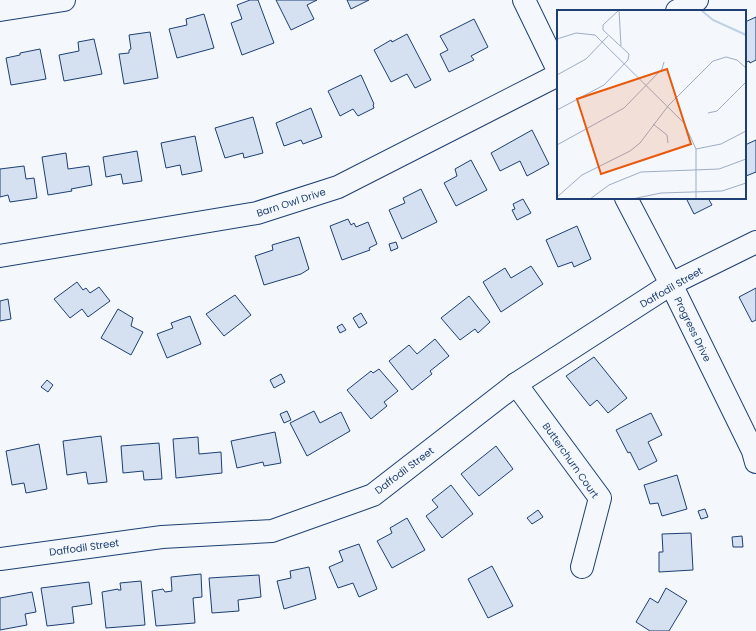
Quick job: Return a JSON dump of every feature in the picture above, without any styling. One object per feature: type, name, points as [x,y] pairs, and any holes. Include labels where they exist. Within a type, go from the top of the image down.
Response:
[{"type":"street","points":[[0,10],[64,0]]},
{"type":"street","points":[[524,0],[557,68]]},
{"type":"street","points":[[679,10],[697,0]]},
{"type":"street","name":"Barn Owl Drive","points":[[0,256],[257,213],[338,186],[557,76]]},
{"type":"street","name":"Progress Drive","points":[[627,199],[671,284],[753,451],[756,462]]},
{"type":"street","name":"Daffodil Street","points":[[0,559],[162,537],[272,531],[373,495],[516,384],[671,284],[756,242]]},
{"type":"street","name":"Butterchurn Court","points":[[516,384],[600,498],[582,567]]},
{"type":"building","points":[[250,0],[258,0],[274,43],[242,55],[231,23],[242,19],[237,5]]},
{"type":"building","points":[[276,0],[317,0],[307,5],[314,19],[291,30]]},
{"type":"building","points":[[347,0],[369,0],[351,9]]},
{"type":"building","points":[[204,14],[214,48],[177,58],[169,29],[187,25],[186,19]]},
{"type":"building","points":[[756,17],[756,60],[750,63],[749,61],[746,62],[746,22]]},
{"type":"building","points":[[474,19],[488,47],[471,56],[474,60],[449,72],[440,54],[448,50],[440,36]]},
{"type":"building","points":[[150,32],[158,78],[124,84],[119,54],[129,53],[129,50],[131,49],[129,35]]},
{"type":"building","points":[[407,34],[431,80],[415,88],[407,74],[391,82],[374,50],[391,40],[392,42]]},
{"type":"building","points":[[94,39],[102,74],[64,81],[59,55],[79,51],[78,42]]},
{"type":"building","points":[[40,49],[46,79],[11,85],[6,58],[20,55],[20,53]]},
{"type":"building","points":[[361,75],[374,104],[374,108],[358,116],[353,109],[340,116],[328,91]]},
{"type":"building","points":[[311,108],[322,137],[303,144],[301,140],[284,146],[276,123]]},
{"type":"building","points":[[253,117],[263,153],[244,158],[243,153],[225,158],[215,128]]},
{"type":"building","points":[[532,130],[549,164],[527,176],[520,161],[500,171],[491,153]]},
{"type":"building","points":[[195,136],[202,171],[182,175],[180,165],[166,168],[161,143]]},
{"type":"building","points":[[756,140],[756,172],[746,176],[746,145]]},
{"type":"building","points":[[137,151],[142,181],[123,184],[121,174],[106,177],[103,157]]},
{"type":"building","points":[[66,153],[68,169],[89,166],[92,185],[71,189],[72,191],[48,195],[42,157]]},
{"type":"building","points":[[471,160],[487,190],[456,206],[444,183],[457,176],[455,169]]},
{"type":"building","points":[[24,166],[26,179],[34,178],[37,198],[10,202],[8,195],[0,197],[0,169]]},
{"type":"building","points":[[421,189],[437,222],[402,239],[389,210],[405,203],[403,198]]},
{"type":"building","points":[[523,199],[531,213],[517,220],[512,210],[515,209],[513,204]]},
{"type":"building","points":[[686,199],[709,199],[712,205],[694,214]]},
{"type":"building","points":[[348,219],[351,225],[354,223],[356,227],[368,222],[377,244],[369,248],[370,250],[342,260],[330,226]]},
{"type":"building","points":[[577,226],[591,259],[574,267],[572,262],[558,267],[546,240]]},
{"type":"building","points":[[299,237],[309,269],[301,274],[264,285],[255,256],[273,250],[272,245]]},
{"type":"building","points":[[396,242],[398,248],[391,251],[389,244]]},
{"type":"building","points":[[531,266],[543,284],[501,312],[483,282],[505,268],[511,278]]},
{"type":"building","points":[[77,282],[83,290],[86,288],[90,293],[99,287],[110,301],[88,317],[82,309],[70,318],[54,299]]},
{"type":"building","points":[[756,288],[756,320],[752,322],[739,297]]},
{"type":"building","points":[[235,295],[251,315],[224,336],[206,314]]},
{"type":"building","points":[[469,296],[490,322],[478,333],[475,329],[460,340],[441,318]]},
{"type":"building","points":[[8,299],[11,319],[0,321],[0,301]]},
{"type":"building","points":[[118,309],[133,318],[131,326],[143,332],[131,355],[101,338]]},
{"type":"building","points":[[361,313],[367,323],[359,328],[353,318]]},
{"type":"building","points":[[190,316],[201,344],[167,358],[157,334],[173,328],[171,323]]},
{"type":"building","points":[[342,324],[346,330],[340,333],[337,327]]},
{"type":"building","points":[[435,339],[449,356],[430,371],[432,374],[412,390],[389,361],[409,345],[417,354]]},
{"type":"building","points":[[594,357],[627,398],[608,413],[597,400],[590,406],[566,376]]},
{"type":"building","points":[[379,369],[398,391],[384,402],[387,406],[371,419],[347,390],[371,371],[373,373]]},
{"type":"building","points":[[281,374],[285,382],[274,388],[270,380]]},
{"type":"building","points":[[47,380],[53,385],[48,392],[41,387]]},
{"type":"building","points":[[287,411],[291,420],[284,423],[280,414]]},
{"type":"building","points":[[314,411],[320,423],[341,412],[350,431],[307,456],[290,423]]},
{"type":"building","points":[[651,413],[662,435],[648,442],[657,461],[639,470],[616,430]]},
{"type":"building","points":[[275,432],[281,463],[264,466],[263,462],[237,468],[231,441]]},
{"type":"building","points":[[101,436],[107,482],[88,484],[86,472],[67,475],[63,441]]},
{"type":"building","points":[[198,437],[199,454],[221,452],[222,473],[176,478],[173,439]]},
{"type":"building","points":[[159,443],[162,479],[144,480],[143,471],[123,473],[121,446]]},
{"type":"building","points":[[39,444],[47,489],[26,493],[24,483],[12,485],[6,451]]},
{"type":"building","points":[[496,446],[513,469],[479,496],[461,474]]},
{"type":"building","points":[[677,475],[687,509],[662,516],[658,503],[650,504],[644,485]]},
{"type":"building","points":[[451,485],[473,514],[442,538],[426,516],[438,507],[432,500]]},
{"type":"building","points":[[705,509],[708,517],[701,519],[698,511]]},
{"type":"building","points":[[538,510],[543,517],[532,524],[527,518]]},
{"type":"building","points":[[407,518],[425,550],[392,568],[377,541],[392,533],[390,528]]},
{"type":"building","points":[[691,533],[693,570],[659,572],[659,552],[663,552],[662,534]]},
{"type":"building","points":[[742,536],[743,547],[733,547],[732,537]]},
{"type":"building","points":[[359,544],[377,589],[359,597],[353,583],[338,588],[329,567],[343,561],[339,551]]},
{"type":"building","points":[[492,566],[513,606],[488,618],[468,579]]},
{"type":"building","points":[[309,567],[316,599],[284,609],[277,581],[291,578],[290,571]]},
{"type":"building","points":[[201,574],[202,597],[193,598],[195,623],[156,626],[152,591],[163,589],[165,592],[172,591],[171,577]]},
{"type":"building","points":[[259,575],[261,597],[238,600],[239,611],[212,613],[209,578]]},
{"type":"building","points":[[141,581],[145,625],[106,628],[102,592],[118,589],[121,590],[120,583]]},
{"type":"building","points":[[89,582],[92,604],[72,607],[74,623],[47,626],[41,588]]},
{"type":"building","points":[[666,588],[687,601],[669,631],[650,631],[636,622],[650,598],[658,603]]},
{"type":"building","points":[[32,592],[36,612],[25,614],[27,625],[0,630],[0,598]]}]
